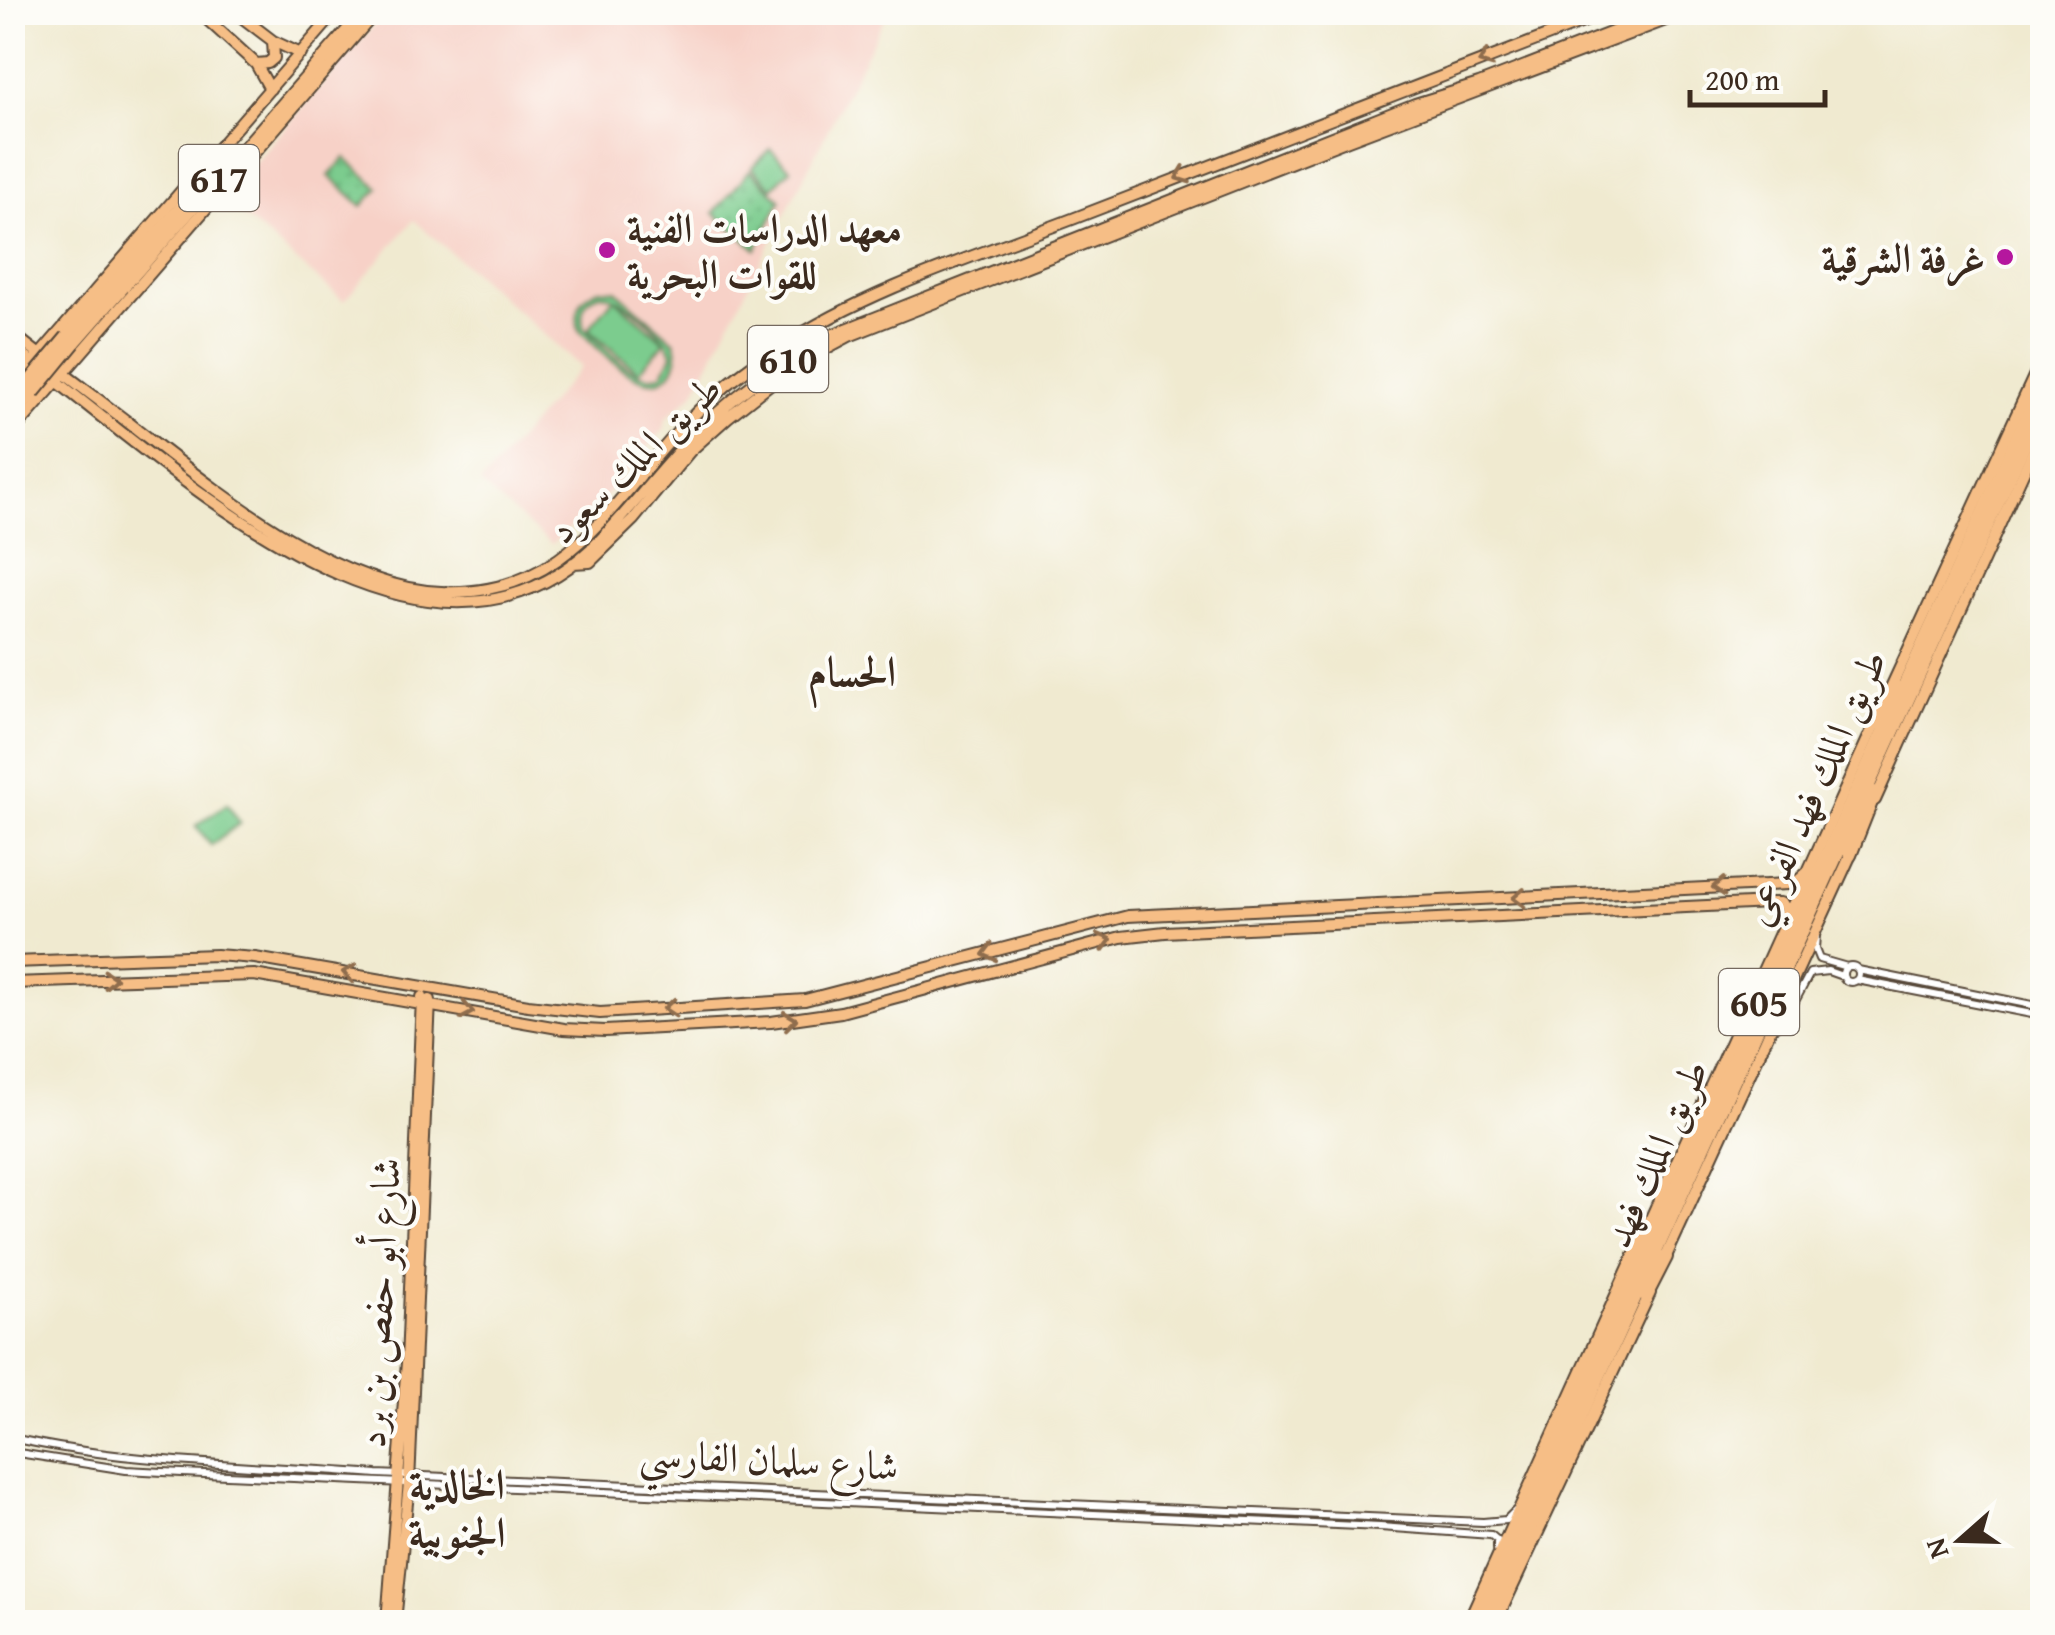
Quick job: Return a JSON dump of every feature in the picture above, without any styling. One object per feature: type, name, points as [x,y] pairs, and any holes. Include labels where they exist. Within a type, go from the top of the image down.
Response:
[{"type":"highway","name":"617","points":[[72,339],[354,12]]},
{"type":"highway","name":"617","points":[[12,401],[364,12]]},
{"type":"highway","name":"طريق الملك فهد","points":[[1477,1622],[2042,383]]},
{"type":"highway","name":"617","points":[[12,416],[24,388]]},
{"type":"highway","name":"طريق الملك فهد","points":[[1487,1622],[2042,406]]},
{"type":"highway","points":[[1875,724],[1941,606]]},
{"type":"highway","points":[[1850,855],[1944,624]]},
{"type":"highway","points":[[1688,1161],[1760,978]]},
{"type":"highway","points":[[1586,1409],[1666,1257]]},
{"type":"main road","points":[[199,12],[256,64],[270,89]]},
{"type":"main road","points":[[24,388],[61,377],[72,339],[336,12]]},
{"type":"main road","points":[[12,433],[36,357],[72,339],[376,12]]},
{"type":"main road","name":"طريق الملك سعود","points":[[88,398],[282,535],[328,558],[396,585],[420,590],[464,592],[507,585],[540,572],[575,549],[602,523],[687,422],[719,392],[751,366],[815,325],[974,257],[1609,12]]},
{"type":"main road","name":"طريق الملك سعود","points":[[14,341],[262,535],[332,571],[387,593],[452,603],[485,600],[536,585],[574,563],[630,508],[693,436],[771,370],[817,342],[1171,198],[1664,12]]},
{"type":"main road","points":[[574,563],[590,562],[633,520],[690,451],[728,417],[793,366],[849,336],[1687,12]]},
{"type":"main road","points":[[235,13],[274,41],[301,54]]},
{"type":"main road","points":[[256,64],[274,58],[274,41]]},
{"type":"main road","points":[[24,388],[23,362],[14,341],[72,339]]},
{"type":"main road","points":[[72,339],[73,368],[88,398]]},
{"type":"main road","name":"طريق الملك فهد الفرعي","points":[[1468,1622],[2042,359]]},
{"type":"main road","points":[[24,388],[62,389],[88,398]]},
{"type":"main road","name":"طريق الملك فهد الفرعي","points":[[1496,1622],[2042,431]]},
{"type":"main road","points":[[12,962],[216,955],[339,970],[528,1005],[600,1013],[805,1000],[1128,916],[1788,884],[1800,880],[1811,869]]},
{"type":"main road","points":[[12,982],[254,975],[564,1029],[605,1031],[771,1022],[841,1012],[1121,937],[1165,932],[1770,903],[1785,907],[1785,927]]},
{"type":"main road","name":"شارع أبو حفص بن برد","points":[[391,1622],[404,1478],[427,987]]},
{"type":"street","points":[[1818,922],[1815,948],[1819,960],[2042,1007]]},
{"type":"street","points":[[1842,976],[1847,967]]},
{"type":"street","points":[[1857,980],[1858,970]]},
{"type":"street","points":[[1765,1039],[1792,1008],[1810,973],[1828,971],[1848,982],[1857,980],[2042,1016]]},
{"type":"street","name":"شارع سلمان الفارسي","points":[[12,1438],[144,1460],[404,1478],[1480,1533]]},
{"type":"street","name":"شارع سلمان الفارسي","points":[[12,1452],[126,1470],[1483,1522],[1506,1520],[1520,1507]]},
{"type":"street","points":[[1480,1533],[1493,1529],[1492,1524],[1483,1522]]},
{"type":"street","points":[[1480,1533],[1497,1540],[1495,1561]]},
{"type":"shaded area","name":"معهد الدراسات الفنية للقوات البحرية","points":[[385,13],[887,13],[694,393],[666,418],[664,429],[601,501],[551,544],[480,484],[581,367],[414,220],[344,301],[223,199]]},
{"type":"green space","points":[[770,149],[791,169],[772,188],[752,167]]},
{"type":"green space","points":[[345,158],[379,188],[362,206],[329,176]]},
{"type":"green space","points":[[750,170],[781,200],[756,249],[714,213]]},
{"type":"green space","points":[[616,290],[675,342],[677,358],[671,372],[661,380],[636,377],[579,330],[578,311],[593,292]],"holes":[[[600,294],[642,317],[663,337],[672,355],[662,374],[652,376],[630,369],[584,328],[582,317],[587,303]]]},
{"type":"green space","points":[[614,298],[665,342],[639,372],[588,329]]},
{"type":"green space","points":[[227,804],[240,823],[211,845],[196,826]]},
{"type":"place","name":"معهد الدراسات الفنية للقوات البحرية","points":[[607,250]]},
{"type":"place","name":"غرفة الشرقية","points":[[2005,257]]},
{"type":"district","name":"الحسام","points":[[852,670]]},
{"type":"district","name":"الخالدية الجنوبية","points":[[457,1507]]}]
